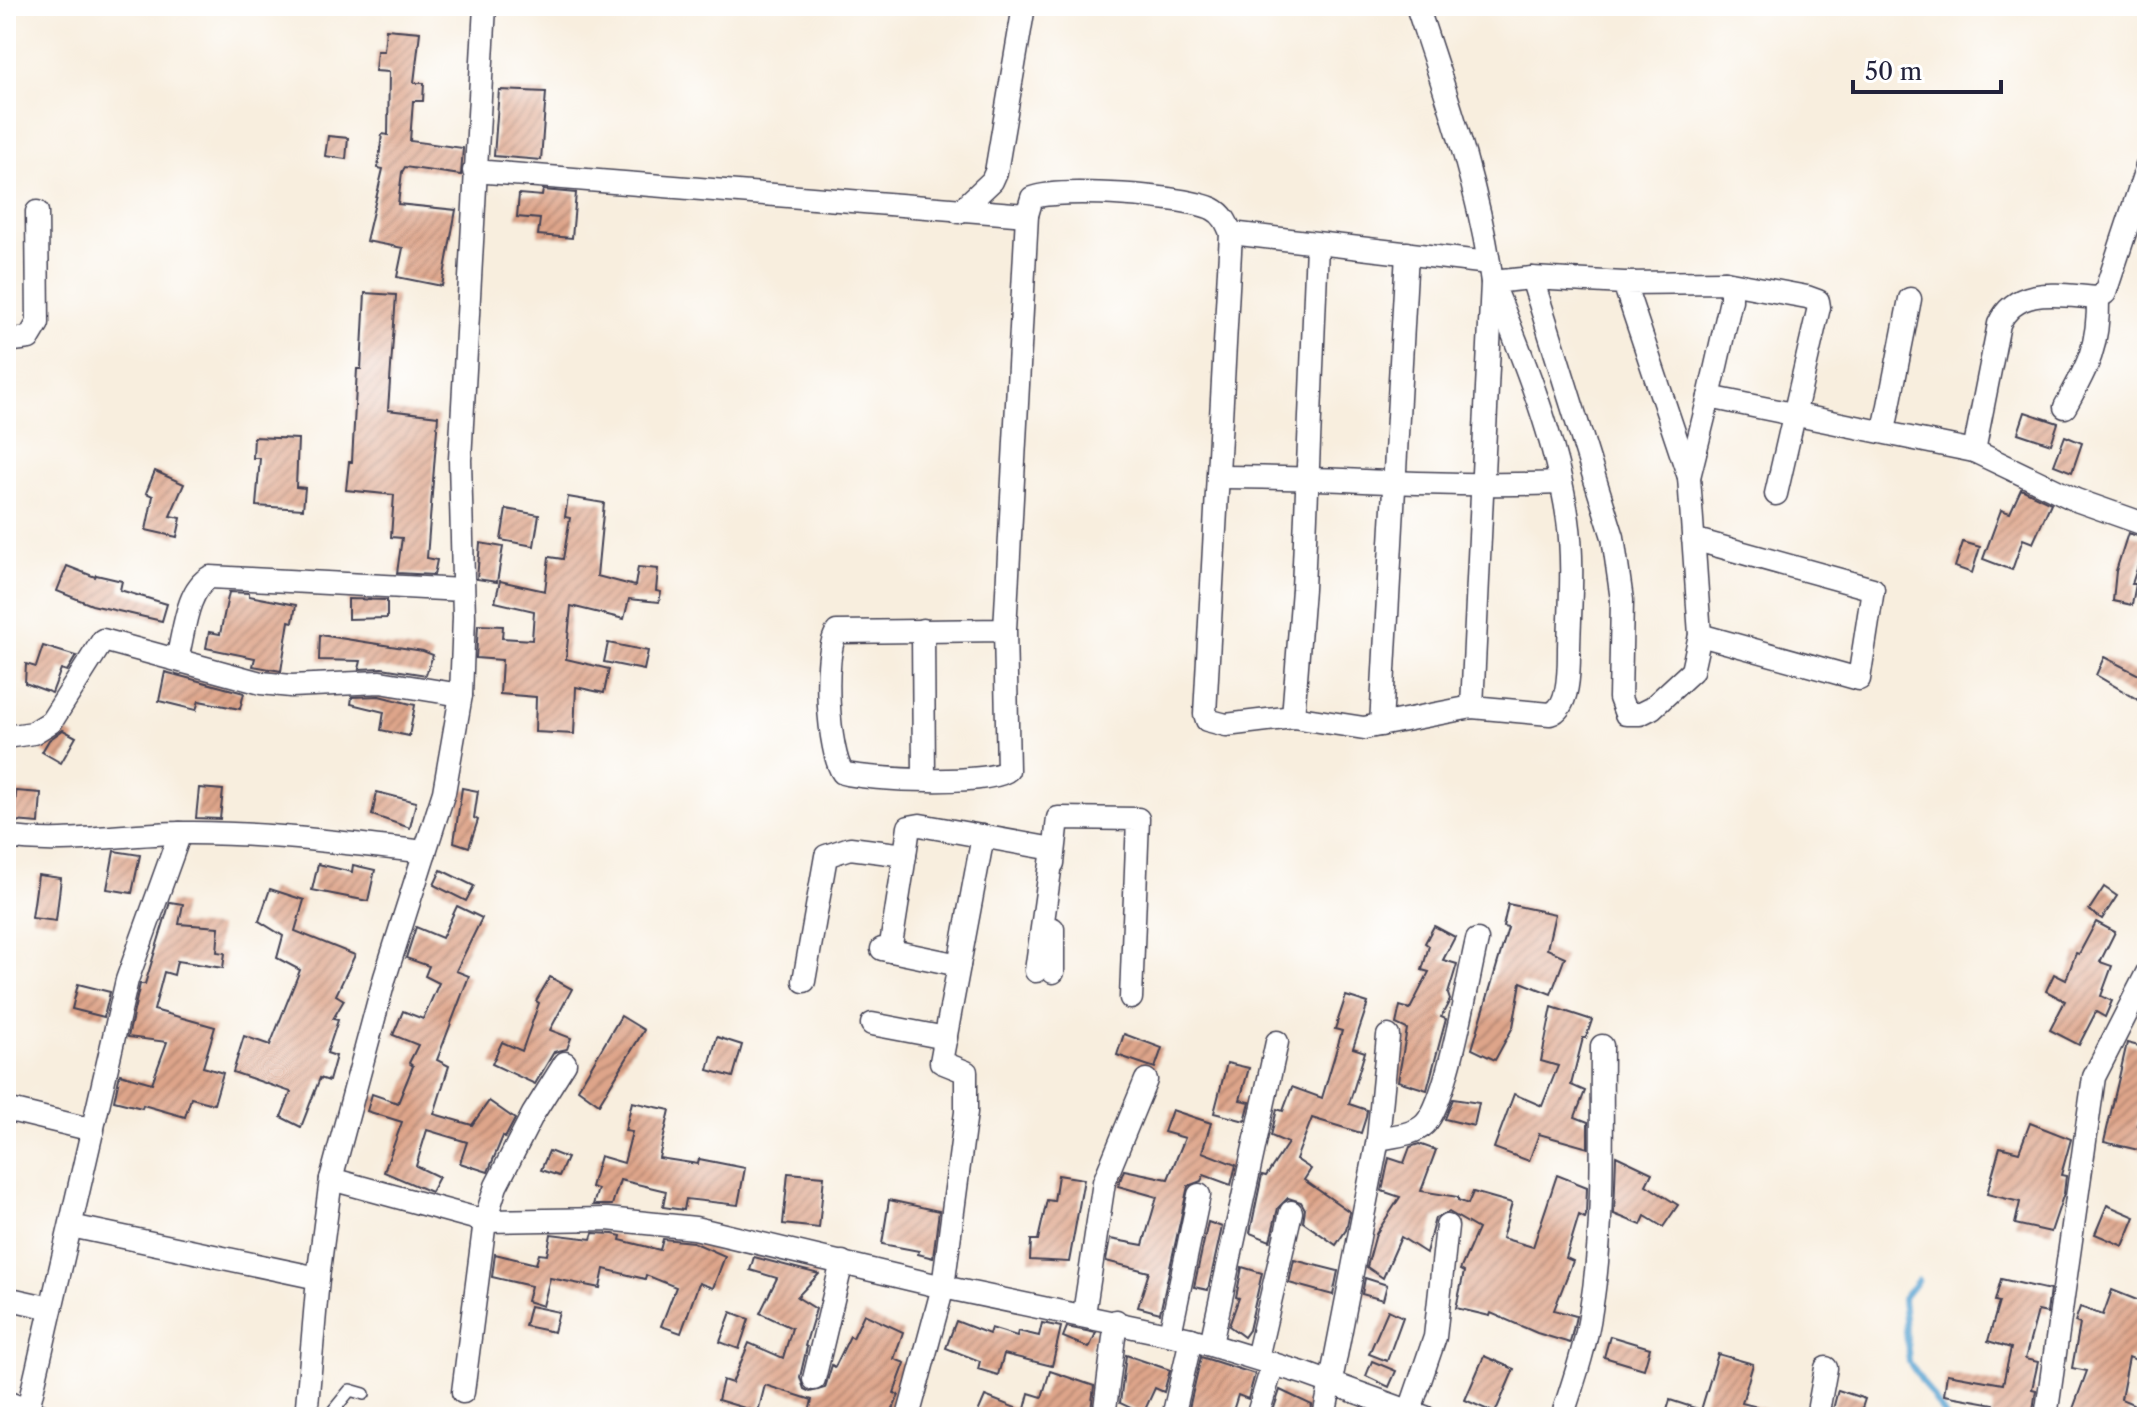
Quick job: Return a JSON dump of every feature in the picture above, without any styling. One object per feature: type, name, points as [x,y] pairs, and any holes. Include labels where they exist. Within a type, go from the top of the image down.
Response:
[{"type":"street","points":[[306,1417],[318,1278],[331,1179],[385,977],[444,792],[453,755],[461,695],[460,460],[485,6]]},
{"type":"street","points":[[959,212],[992,181],[996,172],[1024,6]]},
{"type":"street","points":[[1005,630],[837,632],[830,653],[832,753],[843,773],[924,779],[1001,777],[1008,770],[1005,630],[1027,215],[1032,198],[1065,191],[1189,203],[1213,209],[1225,219],[1231,233],[1207,720],[1219,725],[1293,717],[1364,728],[1472,707],[1550,714],[1562,704],[1569,663],[1571,555],[1560,483],[1496,276],[1463,147],[1417,6]]},
{"type":"street","points":[[2065,407],[2092,358],[2098,332],[2098,298],[2110,283],[2147,166]]},
{"type":"street","points":[[474,171],[959,212],[1027,215]]},
{"type":"street","points":[[6,341],[29,338],[38,323],[37,212]]},
{"type":"street","points":[[1231,233],[1407,253],[1496,276],[1624,283],[1725,282],[1818,301],[1796,415],[1776,494]]},
{"type":"street","points":[[1293,717],[1317,245]]},
{"type":"street","points":[[1381,725],[1407,253]]},
{"type":"street","points":[[1472,707],[1496,276]]},
{"type":"street","points":[[1532,278],[1613,537],[1622,600],[1620,698],[1626,714],[1640,714],[1652,708],[1692,671],[1700,635],[1689,477],[1624,283]]},
{"type":"street","points":[[1689,477],[1731,300],[1730,286],[1725,282]]},
{"type":"street","points":[[1974,451],[1999,324],[2006,309],[2031,295],[2098,298]]},
{"type":"street","points":[[1884,431],[1910,299]]},
{"type":"street","points":[[1709,397],[1974,451],[2076,500],[2147,525]]},
{"type":"street","points":[[1219,477],[1307,477],[1483,486],[1560,483]]},
{"type":"street","points":[[1693,539],[1873,589],[1859,679],[1700,635]]},
{"type":"street","points":[[177,659],[193,596],[200,582],[210,577],[462,590]]},
{"type":"street","points":[[923,630],[924,779]]},
{"type":"street","points":[[6,737],[33,733],[51,722],[103,640],[261,683],[291,686],[380,682],[461,695]]},
{"type":"street","points":[[1044,972],[1058,818],[1138,819],[1131,998]]},
{"type":"street","points":[[959,965],[886,950],[909,827],[920,825],[1053,849]]},
{"type":"street","points":[[6,837],[91,840],[180,833],[287,837],[425,852]]},
{"type":"street","points":[[6,1402],[37,1413],[51,1308],[127,980],[180,833]]},
{"type":"street","points":[[908,1417],[943,1287],[966,1112],[966,1072],[941,1062],[983,836]]},
{"type":"street","points":[[804,981],[826,856],[850,848],[905,855]]},
{"type":"street","points":[[1378,1139],[1415,1131],[1428,1121],[1442,1088],[1477,940]]},
{"type":"street","points":[[2046,1417],[2094,1077],[2147,973]]},
{"type":"street","points":[[872,1024],[946,1038]]},
{"type":"street","points":[[1324,1417],[1378,1139],[1388,1036]]},
{"type":"street","points":[[1173,1417],[1191,1339],[1277,1042]]},
{"type":"street","points":[[1562,1417],[1591,1314],[1595,1279],[1600,1203],[1602,1046]]},
{"type":"street","points":[[463,1392],[485,1221],[496,1186],[511,1154],[565,1063]]},
{"type":"street","points":[[1084,1314],[1104,1182],[1146,1080]]},
{"type":"street","points":[[6,1109],[93,1130]]},
{"type":"street","points":[[331,1179],[485,1221],[607,1219],[695,1228],[943,1287],[1084,1314],[1191,1339],[1332,1383],[1418,1414],[1435,1337],[1447,1226]]},
{"type":"street","points":[[1191,1339],[1199,1195]]},
{"type":"street","points":[[1257,1417],[1291,1212]]},
{"type":"street","points":[[71,1226],[318,1278]]},
{"type":"street","points":[[814,1379],[842,1262]]},
{"type":"street","points":[[6,1298],[51,1308]]},
{"type":"street","points":[[1104,1417],[1116,1321]]},
{"type":"street","points":[[1817,1417],[1826,1368]]},
{"type":"lane","points":[[328,1417],[350,1390],[364,1394]]},
{"type":"building","points":[[386,29],[420,32],[414,83],[424,83],[423,101],[413,101],[410,141],[463,148],[461,175],[405,167],[402,172],[398,204],[456,210],[442,286],[397,277],[403,248],[366,241],[383,169],[378,168],[382,134],[388,135],[389,72],[375,71],[377,51],[384,51]]},
{"type":"building","points":[[499,90],[546,92],[541,160],[494,156]]},
{"type":"building","points":[[328,136],[348,138],[346,159],[325,156]]},
{"type":"building","points":[[543,190],[576,193],[572,238],[538,235],[540,219],[517,217],[519,194],[542,196]]},
{"type":"building","points":[[365,293],[396,295],[388,410],[438,416],[427,558],[437,560],[434,575],[397,573],[402,538],[391,537],[394,495],[346,490],[349,462],[352,462],[357,369],[361,369]]},
{"type":"building","points":[[2025,412],[2058,423],[2051,444],[2018,433]]},
{"type":"building","points":[[2065,436],[2082,443],[2072,472],[2054,465]]},
{"type":"building","points":[[254,437],[298,439],[296,487],[305,488],[303,509],[256,506],[260,458],[253,458]]},
{"type":"building","points":[[155,471],[184,484],[170,516],[181,518],[177,537],[146,530],[153,496],[146,493]]},
{"type":"building","points":[[2021,489],[2051,503],[2033,543],[2023,539],[2012,570],[1983,559],[2001,510],[2010,513]]},
{"type":"building","points":[[568,497],[604,503],[597,576],[635,586],[638,567],[658,569],[656,591],[661,592],[659,602],[629,599],[624,619],[571,606],[566,659],[609,669],[604,693],[576,687],[574,734],[535,732],[536,697],[500,694],[502,660],[476,658],[478,625],[503,626],[502,638],[532,640],[534,611],[495,602],[500,581],[545,591],[549,557],[563,559],[570,518],[565,517]]},
{"type":"building","points":[[506,509],[539,515],[534,546],[501,540]]},
{"type":"building","points":[[2128,533],[2147,539],[2132,584],[2136,584],[2132,605],[2113,601],[2116,571]]},
{"type":"building","points":[[1963,542],[1980,547],[1972,573],[1955,567]]},
{"type":"building","points":[[480,543],[503,547],[497,582],[477,579]]},
{"type":"building","points":[[67,566],[95,577],[122,581],[120,590],[167,604],[162,621],[92,605],[57,591]]},
{"type":"building","points":[[229,592],[249,593],[249,596],[296,605],[293,622],[289,621],[281,671],[253,666],[255,658],[206,648],[209,632],[220,634]]},
{"type":"building","points":[[348,599],[387,600],[387,618],[348,619]]},
{"type":"building","points":[[320,635],[433,655],[426,675],[382,668],[359,669],[361,661],[319,660]]},
{"type":"building","points":[[608,643],[648,651],[644,670],[604,662]]},
{"type":"building","points":[[43,646],[76,656],[67,671],[61,669],[52,693],[25,683],[26,664],[36,667]]},
{"type":"building","points":[[2104,657],[2147,679],[2147,705],[2096,675]]},
{"type":"building","points":[[165,672],[244,693],[240,709],[199,701],[196,710],[159,701]]},
{"type":"building","points":[[379,696],[415,705],[409,736],[381,730],[384,712],[351,704],[352,697]]},
{"type":"building","points":[[63,730],[76,737],[61,763],[42,752],[49,740]]},
{"type":"building","points":[[199,788],[223,790],[220,819],[196,818]]},
{"type":"building","points":[[462,788],[478,791],[474,818],[478,820],[469,847],[454,842]]},
{"type":"building","points":[[16,791],[41,793],[39,823],[14,821]]},
{"type":"building","points":[[377,792],[416,802],[410,828],[372,815]]},
{"type":"building","points":[[114,851],[140,855],[132,893],[107,889]]},
{"type":"building","points":[[318,864],[352,872],[353,865],[375,870],[368,901],[312,890]]},
{"type":"building","points":[[441,870],[474,886],[466,901],[434,885]]},
{"type":"building","points":[[38,875],[61,878],[56,921],[32,918]]},
{"type":"building","points":[[2104,887],[2117,896],[2102,919],[2089,910]]},
{"type":"building","points":[[270,889],[304,900],[295,931],[355,955],[336,995],[344,1000],[333,1019],[338,1020],[327,1053],[336,1056],[329,1081],[320,1078],[301,1127],[281,1117],[291,1092],[233,1072],[244,1036],[270,1045],[300,970],[277,958],[283,936],[259,921]]},
{"type":"building","points":[[170,902],[183,904],[179,924],[219,927],[217,952],[225,953],[223,968],[177,961],[174,975],[164,972],[154,1010],[215,1027],[203,1067],[223,1073],[214,1104],[191,1098],[185,1117],[143,1105],[142,1108],[114,1101],[120,1074],[152,1083],[167,1042],[128,1037],[140,984],[145,984]]},
{"type":"building","points":[[1508,904],[1555,914],[1547,949],[1565,957],[1551,994],[1521,982],[1513,1027],[1495,1060],[1472,1049],[1508,928],[1503,927]]},
{"type":"building","points":[[457,906],[482,918],[456,971],[469,976],[437,1060],[449,1066],[434,1114],[472,1125],[489,1101],[515,1119],[505,1138],[503,1136],[488,1172],[460,1163],[467,1142],[427,1130],[416,1166],[439,1177],[431,1192],[384,1172],[402,1122],[367,1111],[372,1094],[398,1103],[413,1066],[409,1063],[418,1045],[393,1035],[403,1011],[423,1019],[439,983],[425,976],[429,966],[406,958],[416,927],[442,938]]},
{"type":"building","points":[[2096,922],[2115,932],[2100,962],[2112,966],[2101,996],[2112,1001],[2105,1017],[2096,1012],[2079,1045],[2050,1030],[2065,1001],[2046,991],[2054,974],[2066,980],[2076,953],[2079,954]]},
{"type":"building","points":[[1434,926],[1455,937],[1443,960],[1457,964],[1448,994],[1450,1000],[1441,1017],[1446,1019],[1427,1090],[1398,1081],[1407,1029],[1396,1024],[1400,1006],[1410,1009],[1429,972],[1422,970],[1429,946],[1425,943]]},
{"type":"building","points":[[550,977],[572,989],[550,1030],[571,1038],[567,1049],[554,1052],[535,1084],[492,1064],[502,1042],[522,1051],[539,1003],[536,1001]]},
{"type":"building","points":[[78,984],[110,992],[104,1017],[72,1009]]},
{"type":"building","points":[[1346,996],[1368,1003],[1353,1048],[1365,1052],[1349,1104],[1367,1110],[1366,1117],[1361,1133],[1312,1118],[1296,1159],[1311,1169],[1304,1180],[1350,1212],[1346,1230],[1336,1245],[1303,1222],[1305,1209],[1301,1202],[1288,1198],[1278,1208],[1270,1241],[1250,1233],[1262,1175],[1266,1176],[1288,1143],[1271,1136],[1277,1109],[1283,1111],[1292,1087],[1322,1098],[1342,1031],[1335,1029]]},
{"type":"building","points":[[1552,1007],[1592,1020],[1586,1038],[1583,1038],[1571,1085],[1585,1091],[1575,1117],[1588,1122],[1588,1148],[1539,1134],[1529,1161],[1494,1148],[1514,1094],[1542,1106],[1558,1066],[1541,1061]]},
{"type":"building","points":[[621,1016],[644,1030],[599,1104],[578,1089]]},
{"type":"building","points":[[1124,1034],[1162,1048],[1155,1068],[1117,1055]]},
{"type":"building","points":[[717,1037],[742,1045],[733,1077],[708,1070]]},
{"type":"building","points":[[2127,1043],[2147,1048],[2147,1097],[2137,1125],[2147,1128],[2147,1152],[2104,1142]]},
{"type":"building","points":[[1227,1063],[1249,1068],[1240,1100],[1250,1102],[1245,1121],[1214,1113]]},
{"type":"building","points":[[1453,1099],[1479,1103],[1474,1126],[1445,1119]]},
{"type":"building","points":[[632,1102],[670,1110],[659,1158],[698,1164],[699,1159],[745,1168],[738,1205],[686,1199],[684,1210],[663,1207],[666,1191],[620,1180],[612,1205],[593,1205],[598,1189],[591,1187],[600,1156],[624,1163],[632,1132],[625,1131]]},
{"type":"building","points":[[1172,1110],[1211,1123],[1202,1152],[1236,1165],[1231,1185],[1204,1175],[1201,1181],[1188,1186],[1160,1313],[1138,1307],[1149,1272],[1106,1261],[1110,1239],[1143,1245],[1157,1197],[1118,1186],[1124,1170],[1168,1179],[1185,1138],[1164,1132]]},
{"type":"building","points":[[2030,1123],[2071,1139],[2061,1175],[2066,1176],[2064,1193],[2051,1232],[2015,1224],[2020,1202],[1987,1194],[2000,1147],[2019,1152]]},
{"type":"building","points":[[1419,1144],[1436,1150],[1421,1191],[1458,1197],[1458,1200],[1468,1204],[1473,1192],[1512,1203],[1502,1238],[1533,1247],[1557,1175],[1587,1187],[1586,1215],[1585,1218],[1579,1215],[1566,1258],[1573,1261],[1554,1310],[1576,1316],[1570,1343],[1491,1313],[1490,1316],[1456,1308],[1464,1272],[1460,1270],[1478,1229],[1449,1212],[1435,1218],[1426,1253],[1401,1237],[1383,1278],[1367,1267],[1376,1234],[1400,1197],[1382,1191],[1389,1158],[1404,1163],[1410,1147]]},
{"type":"building","points":[[549,1151],[567,1158],[559,1176],[541,1170]]},
{"type":"building","points":[[1616,1156],[1652,1173],[1646,1185],[1678,1205],[1663,1227],[1645,1216],[1641,1225],[1614,1214]]},
{"type":"building","points":[[788,1173],[824,1176],[819,1228],[783,1224]]},
{"type":"building","points":[[1058,1175],[1084,1179],[1069,1262],[1030,1260],[1031,1240],[1038,1240],[1047,1200],[1054,1201]]},
{"type":"building","points":[[889,1200],[939,1211],[933,1258],[918,1254],[919,1251],[882,1244]]},
{"type":"building","points":[[2107,1205],[2135,1217],[2123,1246],[2095,1234]]},
{"type":"building","points":[[1208,1222],[1222,1227],[1208,1290],[1194,1287]]},
{"type":"building","points":[[593,1233],[621,1236],[620,1240],[660,1250],[663,1239],[693,1242],[725,1256],[713,1288],[699,1283],[681,1333],[661,1326],[676,1287],[646,1275],[645,1279],[604,1269],[600,1288],[550,1278],[543,1306],[527,1301],[531,1286],[492,1277],[495,1254],[536,1264],[539,1254],[547,1255],[551,1234],[591,1239]]},
{"type":"building","points":[[754,1257],[819,1274],[797,1297],[816,1309],[800,1377],[804,1389],[810,1392],[825,1388],[832,1365],[835,1367],[864,1314],[903,1332],[894,1359],[905,1363],[894,1393],[899,1395],[890,1417],[808,1417],[812,1400],[765,1385],[758,1412],[718,1400],[723,1380],[732,1383],[749,1343],[783,1358],[792,1328],[760,1313],[777,1278],[750,1270]]},
{"type":"building","points":[[1294,1260],[1338,1271],[1333,1295],[1289,1283]]},
{"type":"building","points":[[1242,1267],[1262,1273],[1249,1330],[1244,1337],[1229,1326],[1239,1298],[1236,1297]]},
{"type":"building","points":[[1365,1278],[1387,1285],[1383,1300],[1362,1294]]},
{"type":"building","points":[[2001,1279],[2050,1290],[2047,1313],[2038,1311],[2025,1359],[2038,1362],[2032,1389],[2036,1390],[2032,1417],[1991,1417],[1994,1404],[1944,1395],[1947,1374],[2003,1384],[2011,1348],[1988,1341],[1999,1302],[1995,1301]]},
{"type":"building","points":[[2112,1290],[2147,1304],[2147,1364],[2129,1357],[2121,1399],[2133,1404],[2127,1417],[2070,1417],[2087,1371],[2072,1368],[2080,1324],[2075,1322],[2080,1307],[2103,1315]]},
{"type":"building","points":[[530,1306],[559,1312],[554,1332],[525,1326]]},
{"type":"building","points":[[1388,1310],[1403,1317],[1387,1361],[1369,1354]]},
{"type":"building","points":[[731,1312],[749,1319],[739,1349],[720,1342]]},
{"type":"building","points":[[956,1321],[989,1334],[991,1328],[1017,1336],[1018,1331],[1039,1336],[1042,1323],[1061,1327],[1052,1366],[1004,1354],[998,1375],[978,1369],[980,1361],[946,1348]]},
{"type":"building","points":[[1067,1327],[1096,1333],[1089,1348],[1063,1337]]},
{"type":"building","points":[[1610,1336],[1650,1348],[1644,1369],[1604,1357]]},
{"type":"building","points":[[1718,1354],[1753,1364],[1742,1403],[1773,1411],[1773,1417],[1665,1417],[1670,1400],[1701,1410]]},
{"type":"building","points":[[1126,1355],[1170,1370],[1164,1392],[1155,1388],[1143,1414],[1120,1403]]},
{"type":"building","points":[[1484,1356],[1514,1369],[1495,1413],[1465,1400]]},
{"type":"building","points":[[1201,1357],[1255,1374],[1248,1399],[1238,1395],[1231,1417],[1187,1417]]},
{"type":"building","points":[[1372,1361],[1396,1371],[1389,1387],[1366,1376]]},
{"type":"building","points":[[1050,1371],[1094,1386],[1091,1410],[1082,1407],[1079,1417],[1052,1417],[1025,1409],[1029,1393],[1042,1397]]},
{"type":"building","points":[[1280,1390],[1312,1405],[1310,1417],[1286,1417],[1273,1411]]},
{"type":"building","points":[[1838,1390],[1865,1399],[1859,1417],[1831,1417]]},
{"type":"building","points":[[985,1396],[1036,1416],[1036,1417],[976,1417]]},
{"type":"waterway","points":[[1918,1280],[1903,1299],[1909,1362],[1946,1417]]}]
